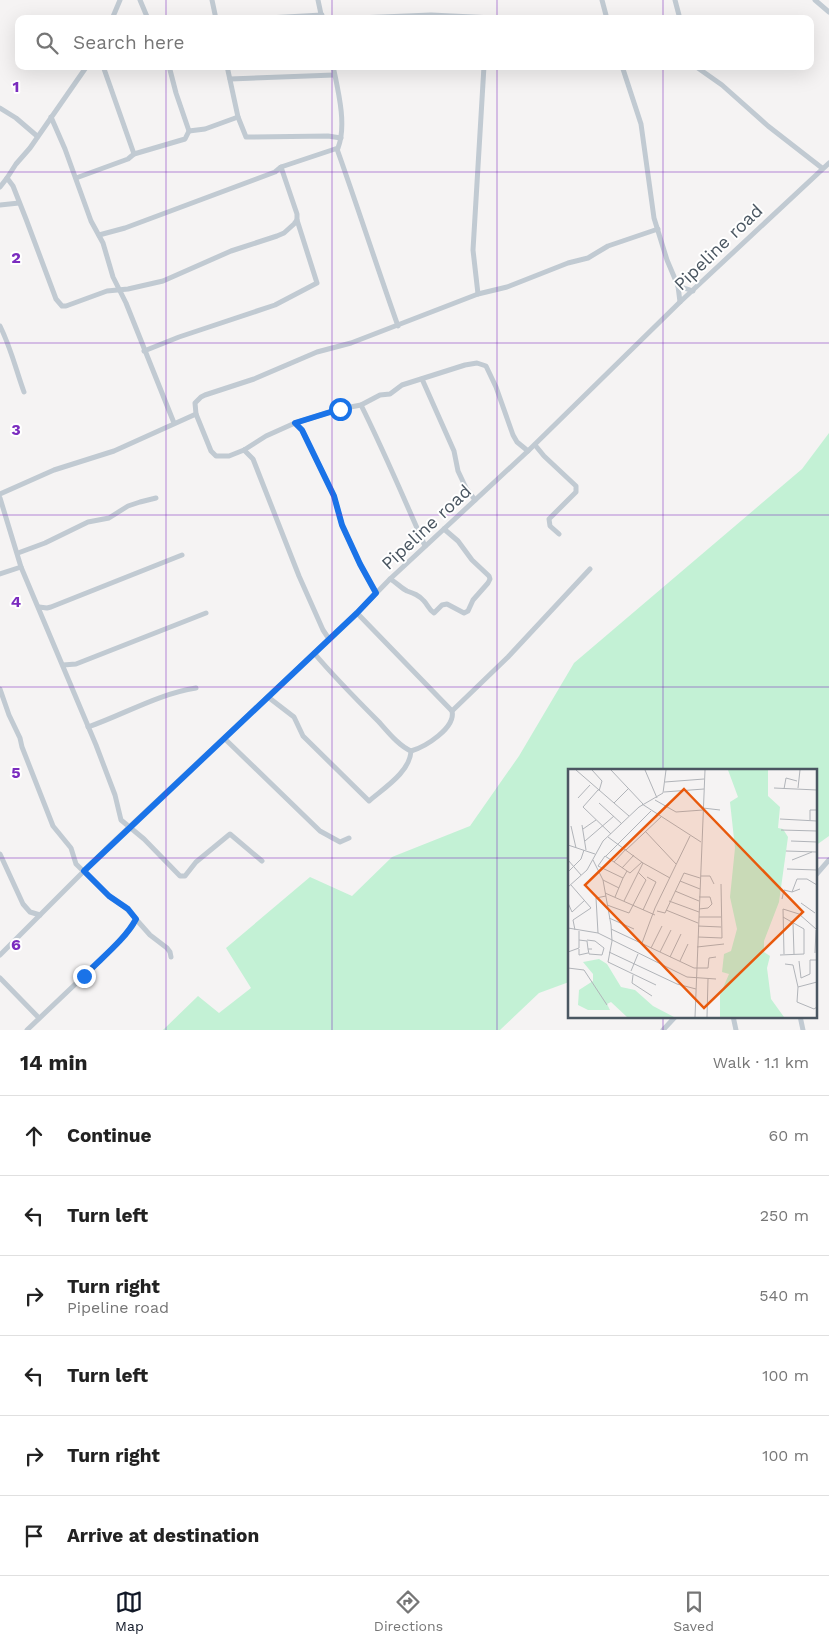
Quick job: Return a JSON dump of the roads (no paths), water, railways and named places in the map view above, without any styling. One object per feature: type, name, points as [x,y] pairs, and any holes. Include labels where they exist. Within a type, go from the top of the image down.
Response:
[{"type":"street","points":[[114,15],[120,0]]},
{"type":"street","points":[[140,0],[146,15]]},
{"type":"street","points":[[212,0],[215,15]]},
{"type":"street","points":[[318,0],[322,15]]},
{"type":"street","points":[[602,0],[606,15]]},
{"type":"street","points":[[675,0],[679,15]]},
{"type":"street","points":[[815,0],[829,12]]},
{"type":"street","points":[[0,186],[27,152],[47,122],[52,120],[85,70]]},
{"type":"street","points":[[104,70],[134,154]]},
{"type":"street","points":[[170,70],[189,130]]},
{"type":"street","points":[[228,70],[238,117],[246,137],[328,136],[341,138]]},
{"type":"street","points":[[334,70],[342,123],[341,138],[337,149],[398,326]]},
{"type":"street","points":[[478,294],[473,250],[484,70]]},
{"type":"street","points":[[623,70],[641,124],[652,202],[667,260],[678,286],[680,302]]},
{"type":"street","points":[[701,70],[722,85],[768,126],[822,168]]},
{"type":"street","points":[[230,79],[334,74]]},
{"type":"street","points":[[0,108],[16,118],[37,136]]},
{"type":"street","points":[[189,130],[205,129],[238,117]]},
{"type":"street","points":[[52,120],[91,220],[99,235],[119,291],[126,303],[174,423]]},
{"type":"street","points":[[76,178],[128,159],[134,154],[182,141],[189,130]]},
{"type":"street","points":[[99,235],[125,228],[275,172],[281,167],[337,149]]},
{"type":"street","name":"Pipeline road","points":[[0,955],[40,916],[82,869],[92,863],[225,739],[390,579],[528,452],[680,302],[829,163]]},
{"type":"street","points":[[144,351],[179,337],[275,305],[317,283],[281,167]]},
{"type":"street","points":[[7,178],[26,219],[38,255],[59,303],[66,306],[107,291],[119,291],[163,281],[231,251],[277,236],[290,228],[297,220]]},
{"type":"street","points":[[0,205],[18,203]]},
{"type":"street","points":[[528,452],[517,442],[513,435],[496,387],[486,366],[478,363],[465,365],[402,386],[390,394],[380,395],[360,405],[295,423],[229,456],[216,456],[210,452],[196,414],[195,404],[206,394],[254,378],[317,352],[351,343],[398,326],[478,294],[507,287],[588,258],[608,246],[658,228]]},
{"type":"street","points":[[678,286],[693,291]]},
{"type":"street","points":[[0,326],[24,392]]},
{"type":"street","points":[[422,379],[454,451],[458,471],[466,488],[475,500]]},
{"type":"street","points":[[360,405],[379,442],[426,546]]},
{"type":"street","points":[[0,494],[54,470],[114,451],[160,432],[174,423],[196,414]]},
{"type":"street","points":[[295,423],[302,430],[332,490],[342,525],[376,593]]},
{"type":"street","points":[[535,445],[576,486],[576,492],[549,520],[550,526],[559,534]]},
{"type":"street","points":[[244,450],[252,460],[299,576],[323,630],[329,639]]},
{"type":"street","points":[[0,498],[21,567],[40,607],[116,795],[122,820],[180,876],[185,876],[196,862],[230,834],[262,861]]},
{"type":"street","points":[[18,552],[45,543],[88,522],[109,518],[134,504],[156,498]]},
{"type":"street","points":[[390,579],[425,601],[426,607],[434,613],[446,604],[466,612],[490,579],[472,560],[458,541],[444,529]]},
{"type":"street","points":[[40,607],[52,607],[182,555]]},
{"type":"street","points":[[0,574],[21,567]]},
{"type":"street","points":[[452,712],[508,657],[590,569]]},
{"type":"street","points":[[63,665],[76,664],[206,613]]},
{"type":"street","points":[[314,654],[336,680],[406,749],[411,751],[422,746],[449,727],[454,718],[452,712],[357,613]]},
{"type":"street","points":[[88,727],[117,717],[142,703],[175,691],[196,688]]},
{"type":"street","points":[[0,689],[53,826],[71,848],[75,862],[109,896],[128,909],[150,936],[167,948],[171,957]]},
{"type":"street","points":[[268,697],[294,717],[303,736],[369,801],[394,780],[410,761],[411,751]]},
{"type":"street","points":[[225,739],[320,831],[340,842],[349,838]]},
{"type":"street","points":[[0,854],[23,904],[30,912],[40,916]]},
{"type":"street","points":[[816,875],[829,860]]},
{"type":"street","points":[[28,1030],[107,954],[136,919]]},
{"type":"street","points":[[0,978],[39,1018]]},
{"type":"street","points":[[663,1030],[674,1018]]}]
